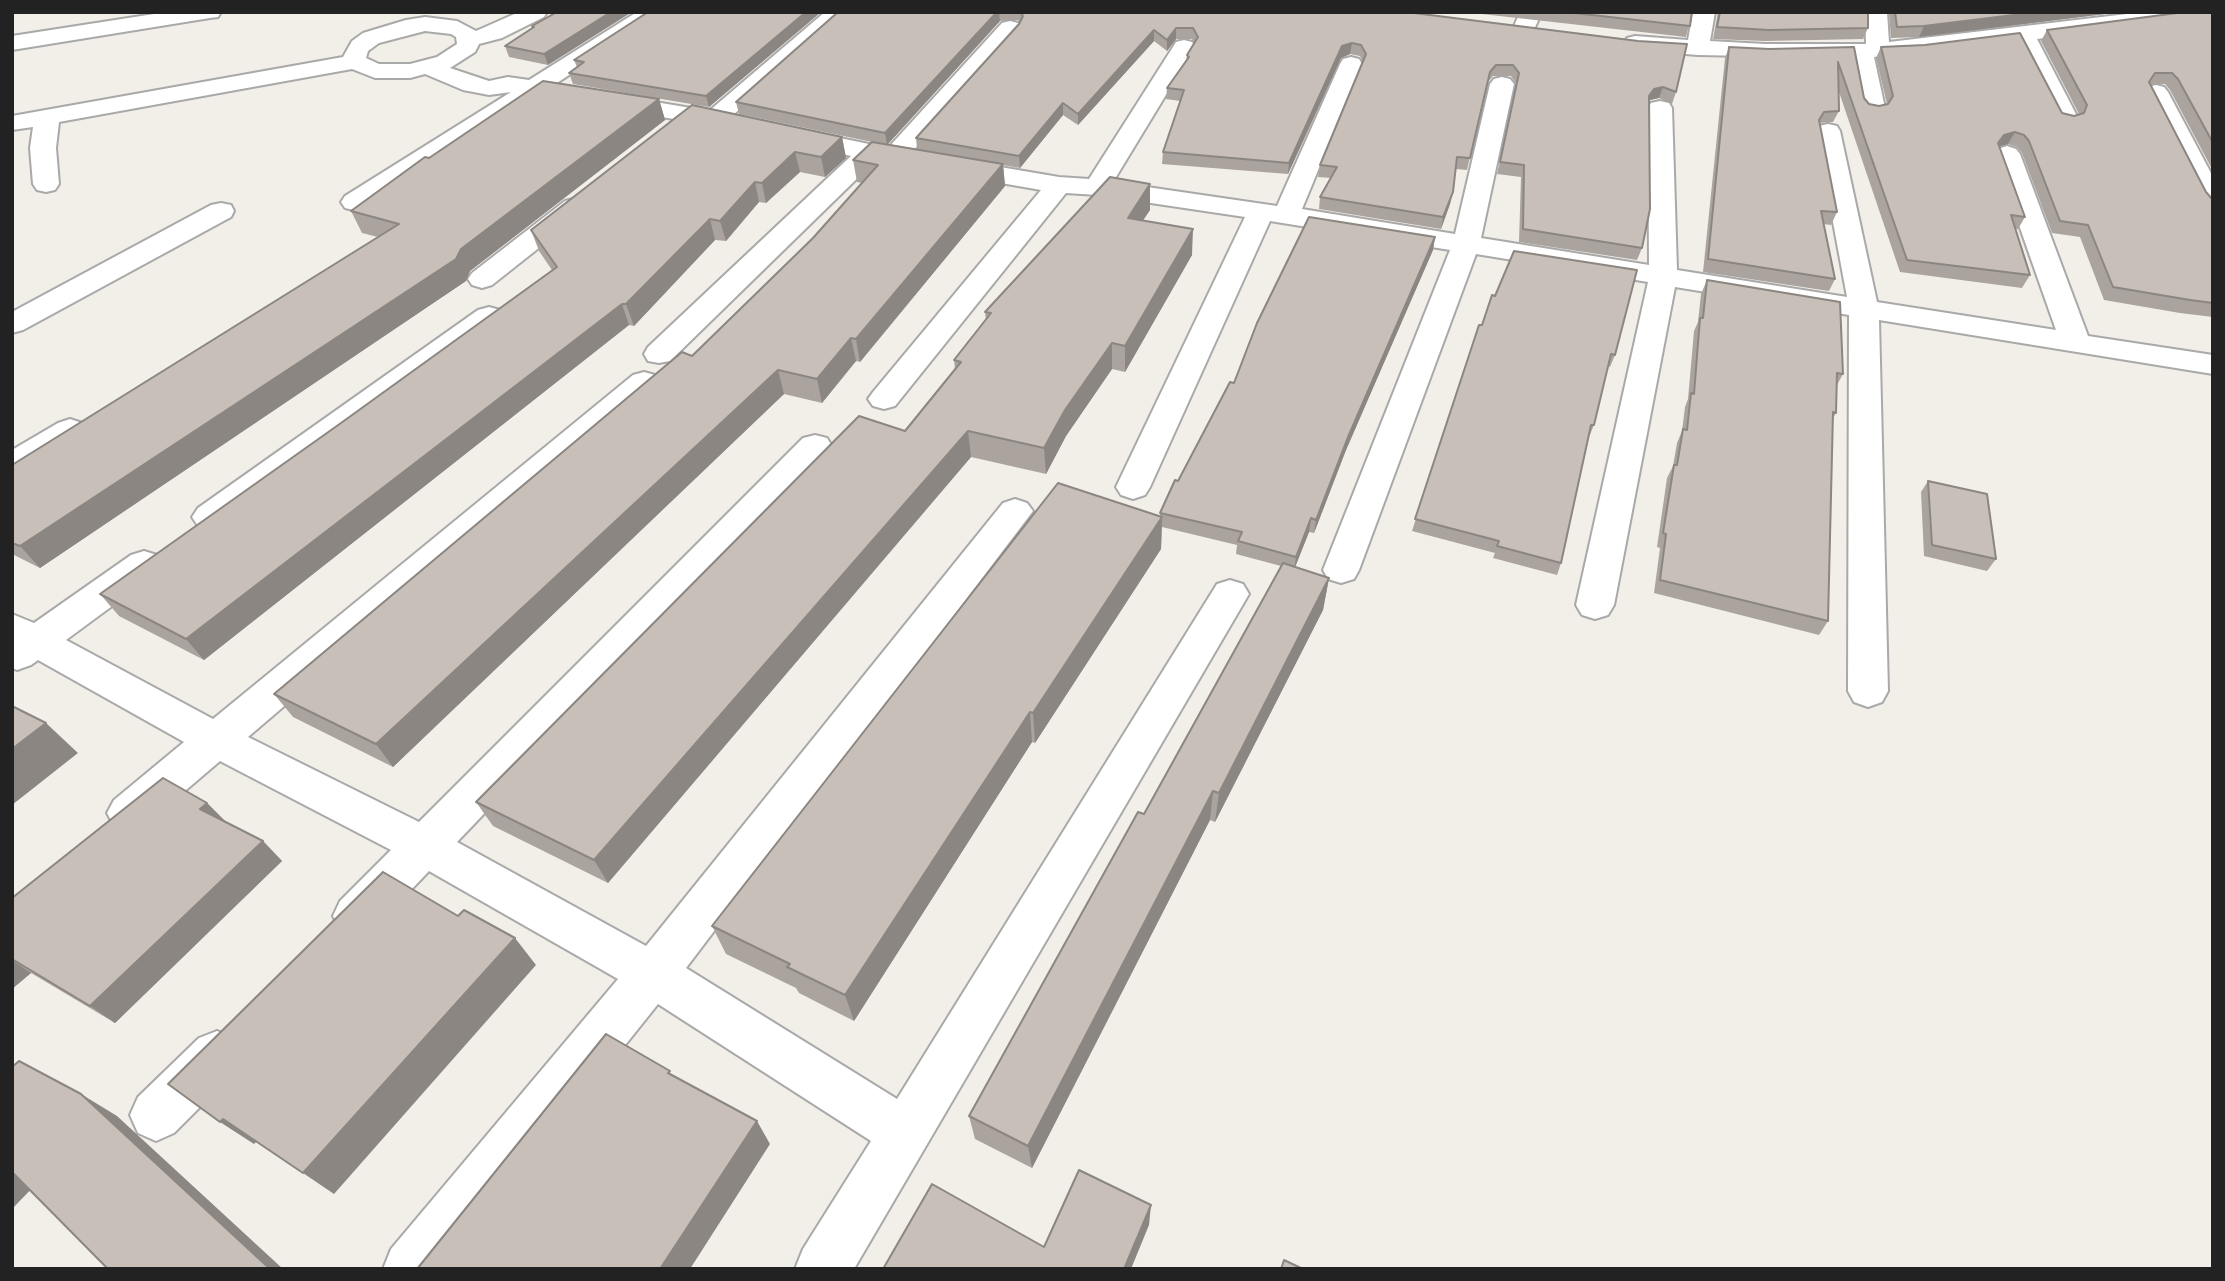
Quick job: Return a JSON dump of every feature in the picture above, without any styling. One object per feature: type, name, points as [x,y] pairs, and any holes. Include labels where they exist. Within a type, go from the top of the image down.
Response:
[{"type":"street","points":[[354,202],[485,60],[502,12]]},
{"type":"street","points":[[428,67],[471,85],[489,88],[485,60],[494,33],[536,12]]},
{"type":"street","points":[[12,123],[355,62],[375,71],[410,71],[485,60],[652,12]]},
{"type":"street","points":[[660,139],[703,116],[838,12]]},
{"type":"street","points":[[1698,48],[1704,12]]},
{"type":"street","points":[[1873,108],[1869,50],[1876,12]]},
{"type":"street","points":[[1610,40],[1698,48],[1869,50],[2024,34],[2045,22],[2198,12]]},
{"type":"street","points":[[12,43],[206,13]]},
{"type":"street","points":[[1497,27],[1527,21],[1548,33]]},
{"type":"street","points":[[355,62],[354,54],[360,46],[388,32],[425,24],[485,60],[703,116],[881,154],[1059,185],[1097,187],[1466,244],[2213,365]]},
{"type":"street","points":[[98,839],[652,368],[881,154],[1010,28]]},
{"type":"street","points":[[2024,34],[2066,118]]},
{"type":"street","points":[[1097,187],[1184,47]]},
{"type":"street","points":[[1133,488],[1351,64]]},
{"type":"street","points":[[1341,570],[1466,244],[1502,84]]},
{"type":"street","points":[[2156,92],[2213,203]]},
{"type":"street","points":[[1595,605],[1663,277],[1661,108]]},
{"type":"street","points":[[46,184],[33,150],[47,117]]},
{"type":"street","points":[[1828,131],[1864,310],[1868,691]]},
{"type":"street","points":[[2007,154],[2076,343]]},
{"type":"street","points":[[884,400],[1059,185]]},
{"type":"street","points":[[482,279],[597,188]]},
{"type":"street","points":[[12,324],[221,211]]},
{"type":"street","points":[[20,643],[177,540],[489,316]]},
{"type":"street","points":[[12,465],[93,416]]},
{"type":"street","points":[[329,943],[425,848],[814,446]]},
{"type":"street","points":[[411,1269],[653,974],[1015,511]]},
{"type":"street","points":[[822,1269],[1230,594]]},
{"type":"street","points":[[20,643],[425,848],[653,974],[906,1134]]},
{"type":"street","points":[[156,1115],[243,1029]]},
{"type":"building","points":[[557,12],[611,12],[544,54],[505,46],[534,27],[532,26]]},
{"type":"building","points":[[648,12],[806,12],[706,96],[569,73],[584,62],[574,60]]},
{"type":"building","points":[[838,12],[997,12],[885,133],[736,102]]},
{"type":"building","points":[[1020,12],[1406,12],[1638,41],[1687,44],[1676,92],[1663,87],[1654,89],[1649,96],[1650,209],[1642,248],[1523,229],[1524,165],[1500,162],[1519,73],[1513,65],[1496,65],[1490,72],[1470,158],[1457,157],[1453,192],[1443,217],[1320,197],[1337,167],[1320,165],[1366,54],[1361,45],[1352,43],[1342,46],[1289,163],[1163,152],[1184,90],[1167,88],[1189,57],[1187,55],[1198,37],[1193,28],[1176,28],[1167,40],[1154,30],[1078,114],[1063,103],[1019,156],[916,138],[1019,24],[1023,16]]},
{"type":"building","points":[[1565,12],[1692,12],[1690,26]]},
{"type":"building","points":[[1720,12],[1868,12],[1868,28],[1769,30],[1717,27]]},
{"type":"building","points":[[1895,12],[2038,12],[1897,27]]},
{"type":"building","points":[[2185,12],[2213,12],[2213,143],[2178,79],[2172,73],[2155,73],[2149,82],[2206,192],[2213,200],[2213,303],[2113,287],[2088,225],[2060,221],[2029,141],[2024,135],[2015,132],[2004,135],[1998,143],[2025,217],[2011,215],[2030,275],[1907,260],[1838,62],[1839,111],[1824,112],[1819,120],[1837,212],[1821,211],[1835,279],[1708,259],[1729,47],[1854,47],[1864,98],[1869,104],[1879,106],[1888,104],[1893,96],[1881,47],[1925,45],[2020,33],[2062,113],[2074,116],[2084,113],[2087,105],[2047,30]]},
{"type":"building","points":[[543,81],[659,99],[461,249],[456,259],[20,546],[12,543],[12,465],[399,224],[351,211],[425,157],[429,158]]},
{"type":"building","points":[[692,105],[842,137],[821,157],[795,152],[762,183],[755,182],[720,221],[710,219],[626,304],[622,304],[186,639],[100,594],[557,267],[531,230]]},
{"type":"building","points":[[872,142],[1003,164],[856,339],[851,338],[817,379],[778,370],[376,744],[274,694],[682,352],[692,356],[813,238],[878,165],[853,160]]},
{"type":"building","points":[[1110,177],[1150,184],[1128,218],[1193,229],[1125,346],[1112,343],[1065,410],[1044,448],[968,431],[594,860],[476,802],[859,416],[905,431],[961,362],[954,360],[991,313],[985,312]]},
{"type":"building","points":[[1309,217],[1435,237],[1348,437],[1316,520],[1311,518],[1296,557],[1238,541],[1242,532],[1160,513],[1175,480],[1178,481],[1230,382],[1234,383],[1257,323]]},
{"type":"building","points":[[1514,251],[1637,270],[1615,355],[1611,354],[1594,425],[1591,425],[1561,563],[1497,546],[1499,541],[1415,519],[1479,325],[1482,325],[1492,295],[1495,296]]},
{"type":"building","points":[[1707,280],[1840,302],[1843,374],[1837,373],[1836,413],[1833,412],[1828,621],[1660,580],[1666,534],[1663,533],[1674,465],[1677,465],[1683,429],[1687,430],[1691,393],[1694,394],[1700,318],[1703,318]]},
{"type":"building","points":[[1928,481],[1987,494],[1996,559],[1932,545]]},
{"type":"building","points":[[1058,483],[1162,517],[1033,713],[1030,712],[845,995],[787,967],[790,964],[712,926]]},
{"type":"building","points":[[1283,563],[1329,578],[1219,793],[1213,791],[1028,1146],[969,1116],[1138,812],[1144,814]]},
{"type":"building","points":[[12,706],[46,723],[12,749]]},
{"type":"building","points":[[163,778],[207,803],[200,809],[263,841],[90,1006],[12,959],[12,898]]},
{"type":"building","points":[[383,872],[458,916],[464,910],[515,938],[303,1173],[223,1119],[220,1122],[168,1084]]},
{"type":"building","points":[[606,1034],[670,1071],[668,1073],[757,1121],[660,1269],[417,1269]]},
{"type":"building","points":[[19,1061],[81,1094],[270,1269],[108,1269],[12,1172],[12,1067]]},
{"type":"building","points":[[1079,1170],[1151,1205],[1124,1269],[883,1269],[932,1184],[1044,1247]]},
{"type":"building","points":[[1284,1260],[1303,1269],[1281,1269]]}]
